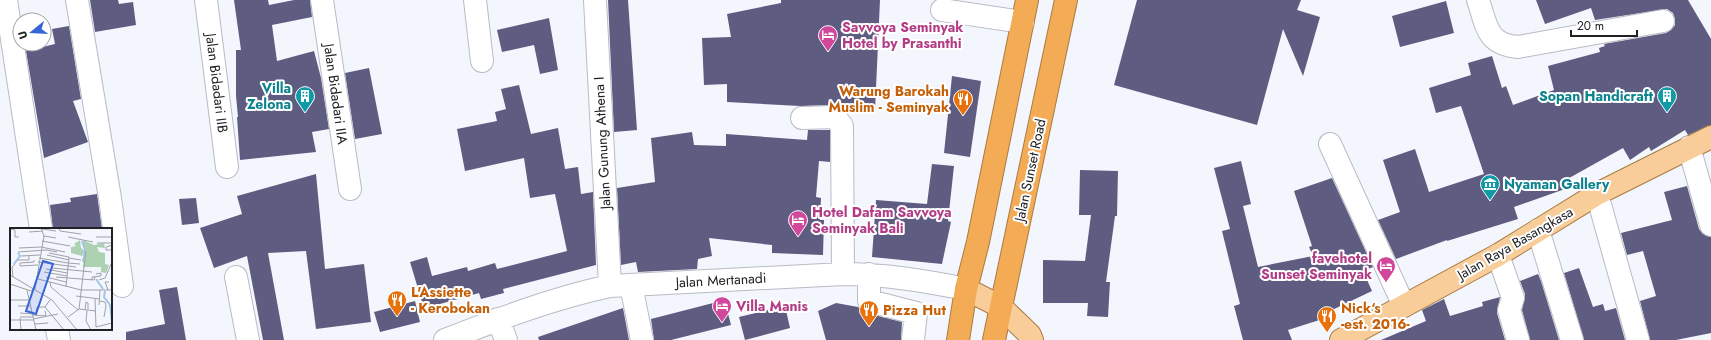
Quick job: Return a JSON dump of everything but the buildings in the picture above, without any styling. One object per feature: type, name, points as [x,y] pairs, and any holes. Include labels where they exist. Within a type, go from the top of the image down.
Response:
[{"type":"highway","points":[[958,340],[966,288],[978,242],[1027,0]]},
{"type":"highway","name":"Jalan Sunset Road","points":[[994,340],[1066,0]]},
{"type":"main road","name":"Jalan Raya Basangkasa","points":[[1348,338],[1498,255],[1596,194],[1711,136]]},
{"type":"main road","name":"Jalan Mertanadi","points":[[966,288],[1001,307],[1030,335],[1032,340]]},
{"type":"street","points":[[6,0],[42,228]]},
{"type":"street","points":[[77,0],[110,198],[122,286]]},
{"type":"street","name":"Jalan Bidadari IIB","points":[[206,0],[227,167]]},
{"type":"street","name":"Jalan Bidadari IIA","points":[[322,0],[350,189]]},
{"type":"street","points":[[475,0],[482,61]]},
{"type":"street","name":"Jalan Gunung Athena I","points":[[595,0],[610,286]]},
{"type":"street","points":[[1478,0],[1491,34],[1496,41],[1506,46],[1518,47],[1663,21]]},
{"type":"street","points":[[942,10],[1023,22]]},
{"type":"street","points":[[802,118],[835,117],[842,126],[843,274]]},
{"type":"street","points":[[1330,144],[1404,306]]},
{"type":"street","points":[[1690,147],[1711,225]]},
{"type":"street","points":[[1596,194],[1638,340]]},
{"type":"street","points":[[1538,230],[1572,340]]},
{"type":"street","points":[[1498,255],[1513,298],[1509,310],[1518,340]]},
{"type":"street","name":"Jalan Mertanadi","points":[[445,340],[498,319],[581,292],[610,286],[843,274],[869,274],[966,288]]},
{"type":"street","points":[[869,274],[869,301],[916,313],[917,317],[913,340]]},
{"type":"street","points":[[236,277],[248,340]]},
{"type":"street","points":[[631,285],[642,340]]},
{"type":"street","points":[[498,319],[506,340]]},
{"type":"street","points":[[57,330],[59,340]]},
{"type":"place","name":"Savvoya Seminyak Hotel by Prasanthi","points":[[828,52]]},
{"type":"place","name":"Villa Zelona","points":[[305,113]]},
{"type":"place","name":"Sopan Handicraft","points":[[1667,113]]},
{"type":"place","name":"Warung Barokah Muslim - Seminyak","points":[[963,116]]},
{"type":"place","name":"Nyaman Gallery","points":[[1490,201]]},
{"type":"place","name":"Hotel Dafam Savvoya Seminyak Bali","points":[[798,237]]},
{"type":"place","name":"favehotel Sunset Seminyak","points":[[1386,283]]},
{"type":"place","name":"L'Assiette - Kerobokan","points":[[397,317]]},
{"type":"place","name":"Villa Manis","points":[[722,323]]},
{"type":"place","name":"Pizza Hut","points":[[869,327]]},
{"type":"place","name":"Nick‘s -est. 2016-","points":[[1327,333]]}]
